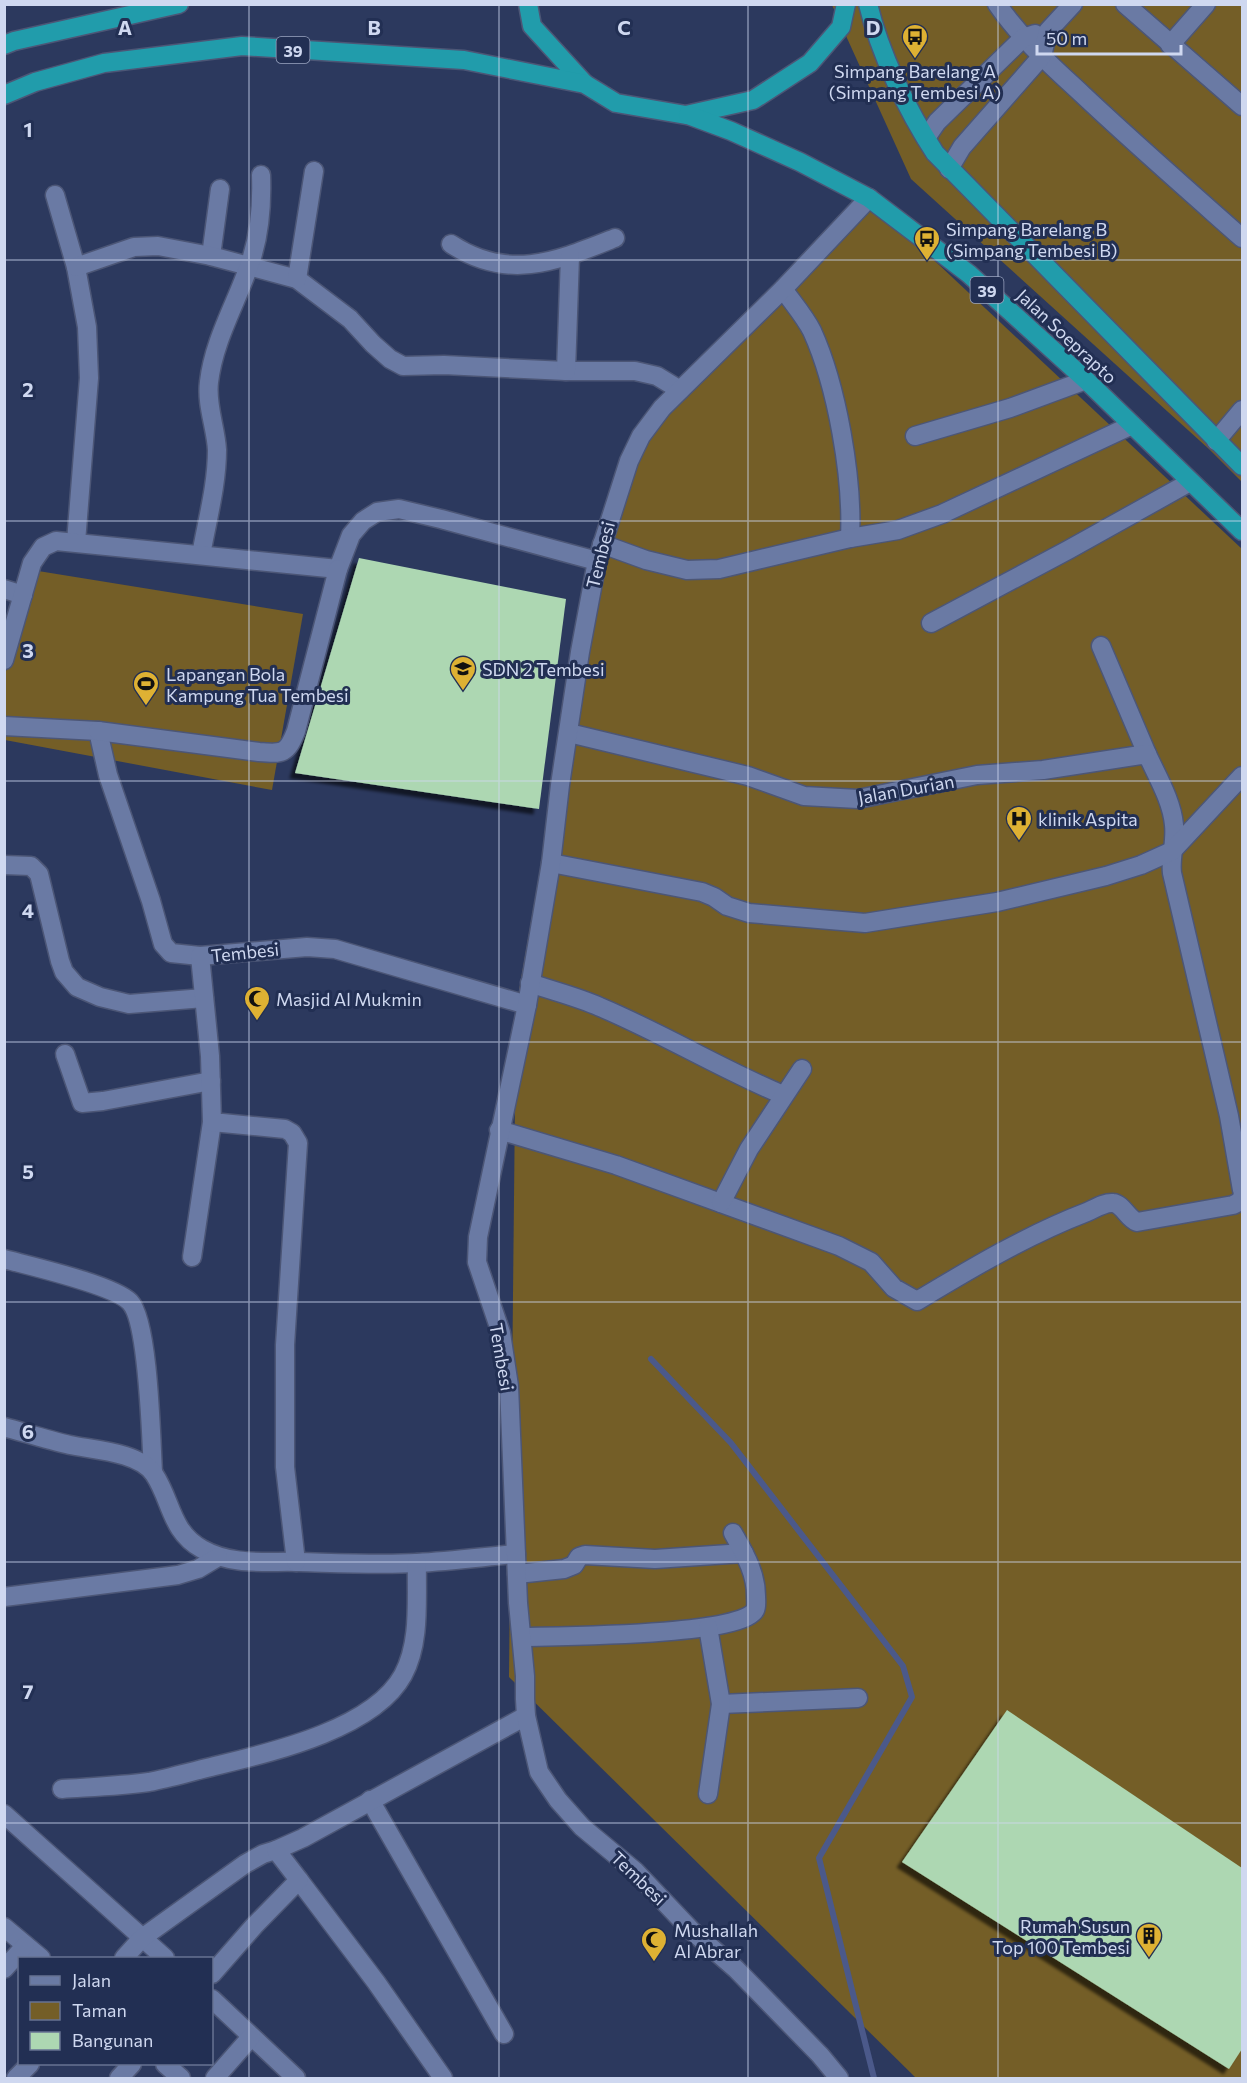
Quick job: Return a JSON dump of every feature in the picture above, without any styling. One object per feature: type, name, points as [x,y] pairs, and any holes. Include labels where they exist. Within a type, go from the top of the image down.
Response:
[{"type":"highway","points":[[4,45],[179,4]]},
{"type":"highway","name":"39","points":[[528,4],[532,26],[585,84],[616,104],[686,115],[753,100],[810,63],[841,27],[846,4]]},
{"type":"highway","name":"Jalan Soeprapto","points":[[868,4],[873,28],[902,93],[926,138],[949,169],[1242,466]]},
{"type":"highway","name":"39","points":[[4,95],[35,82],[104,63],[242,46],[464,60],[585,84]]},
{"type":"highway","name":"Jalan Soeprapto","points":[[686,115],[731,131],[800,162],[869,198],[969,274],[1086,380],[1242,531]]},
{"type":"street","points":[[997,4],[1023,38],[1128,137],[1242,238]]},
{"type":"street","points":[[949,169],[962,147],[1042,56],[1048,31],[1073,4]]},
{"type":"street","points":[[1125,4],[1170,45],[1241,102]]},
{"type":"street","points":[[1170,45],[1206,4]]},
{"type":"street","points":[[926,138],[937,122],[1023,38],[1048,31]]},
{"type":"street","points":[[297,279],[314,171]]},
{"type":"street","points":[[201,555],[217,454],[209,384],[214,353],[249,266],[258,232],[262,195],[261,175]]},
{"type":"street","points":[[211,255],[220,189]]},
{"type":"street","points":[[55,195],[76,267],[87,327],[90,378],[76,542]]},
{"type":"street","name":"Tembesi","points":[[837,2075],[736,1969],[692,1931],[635,1871],[582,1827],[558,1800],[540,1772],[526,1716],[506,1357],[501,1333],[477,1262],[478,1237],[527,1005],[551,863],[580,652],[599,552],[629,461],[640,436],[680,390],[783,290],[869,198]]},
{"type":"street","points":[[451,244],[469,256],[522,266],[570,256],[615,238]]},
{"type":"street","points":[[76,267],[134,247],[158,246],[211,255],[297,279],[350,319],[390,359],[404,366],[444,365],[566,371],[635,371],[657,376],[680,390]]},
{"type":"street","points":[[566,371],[570,256]]},
{"type":"street","points":[[783,290],[811,329],[833,396],[849,494],[850,538]]},
{"type":"street","points":[[915,436],[1010,408],[1086,380]]},
{"type":"street","points":[[1216,441],[1242,410]]},
{"type":"street","points":[[4,726],[98,731],[259,752],[274,753],[287,750],[296,730],[338,568],[351,536],[363,521],[377,512],[399,509],[687,570],[719,569],[850,538],[898,530],[942,514],[1132,425]]},
{"type":"street","points":[[931,623],[1191,482]]},
{"type":"street","points":[[4,660],[32,563],[43,547],[56,541],[338,568]]},
{"type":"street","points":[[4,589],[23,596]]},
{"type":"street","points":[[1101,646],[1168,801],[1174,824],[1172,873],[1229,1116],[1242,1190]]},
{"type":"street","points":[[98,731],[108,775],[152,901],[163,944],[171,953],[200,956]]},
{"type":"street","name":"Jalan Durian","points":[[569,733],[748,776],[804,796],[858,799],[977,775],[1042,770],[1146,754]]},
{"type":"street","points":[[551,863],[702,892],[727,906],[749,913],[865,923],[997,902],[1106,876],[1141,865],[1172,851],[1242,776]]},
{"type":"street","points":[[4,865],[30,866],[39,874],[60,961],[64,972],[77,987],[100,997],[129,1004],[204,998]]},
{"type":"street","name":"Tembesi","points":[[192,1257],[212,1122],[210,1056],[200,956],[307,946],[335,949],[527,1005]]},
{"type":"street","points":[[530,983],[598,1006],[783,1095]]},
{"type":"street","points":[[65,1054],[82,1103],[211,1081]]},
{"type":"street","points":[[721,1203],[749,1149],[802,1069]]},
{"type":"street","points":[[212,1122],[285,1129],[292,1133],[298,1143],[285,1344],[285,1467],[296,1562]]},
{"type":"street","points":[[499,1130],[616,1165],[838,1246],[871,1262],[894,1288],[917,1301],[1018,1243],[1061,1222],[1109,1203],[1120,1206],[1131,1219],[1137,1222],[1233,1205],[1241,1202],[1242,1197]]},
{"type":"street","points":[[4,1259],[110,1290],[130,1302],[141,1325],[153,1472],[177,1527],[186,1538],[201,1549],[218,1557],[247,1562],[361,1564],[417,1563],[516,1554]]},
{"type":"street","points":[[4,1427],[115,1453],[137,1461],[153,1472]]},
{"type":"street","points":[[522,1637],[635,1635],[708,1627],[744,1618],[755,1610],[756,1591],[752,1567],[733,1533]]},
{"type":"street","points":[[517,1574],[564,1569],[574,1565],[579,1557],[585,1555],[655,1559],[744,1553]]},
{"type":"street","points":[[4,1597],[178,1575],[198,1569],[218,1557]]},
{"type":"street","points":[[62,1790],[149,1782],[283,1749],[364,1713],[390,1694],[403,1675],[412,1654],[415,1633],[417,1563]]},
{"type":"street","points":[[708,1627],[721,1704],[708,1794]]},
{"type":"street","points":[[721,1704],[858,1698]]},
{"type":"street","points":[[126,1957],[142,1938],[245,1864],[303,1838],[526,1716]]},
{"type":"street","points":[[370,1800],[504,2034]]},
{"type":"street","points":[[4,1814],[163,1957]]},
{"type":"street","points":[[276,1850],[376,1982],[443,2079]]},
{"type":"street","points":[[213,1973],[224,1958],[299,1880]]},
{"type":"street","points":[[4,1926],[39,1957]]},
{"type":"street","points":[[4,1969],[25,1946]]},
{"type":"street","points":[[213,2000],[296,2079]]},
{"type":"street","points":[[214,2079],[251,2037]]},
{"type":"street","points":[[16,2079],[29,2065]]},
{"type":"street","points":[[119,2079],[131,2065]]},
{"type":"street","points":[[166,2065],[181,2079]]},
{"type":"green space","points":[[832,5],[1242,5],[1242,482],[1210,450],[911,179]]},
{"type":"green space","points":[[872,202],[1242,549],[1242,2078],[916,2078],[509,1677],[516,1008],[592,569],[642,438]]},
{"type":"green space","name":"Lapangan Bola Kampung Tua Tembesi","points":[[32,570],[303,614],[272,790],[5,740],[5,675]]},
{"type":"building","points":[[359,558],[566,599],[539,809],[295,773]]},
{"type":"building","name":"Rumah Susun Top 100 Tembesi","points":[[1007,1710],[1242,1868],[1242,2049],[1229,2069],[902,1862]]},
{"type":"waterway","points":[[651,1359],[731,1443],[903,1666],[912,1697],[819,1858],[874,2078]]},
{"type":"place","name":"Simpang Barelang A (Simpang Tembesi A)","points":[[915,60]]},
{"type":"place","name":"Simpang Barelang B (Simpang Tembesi B)","points":[[927,262]]},
{"type":"place","name":"SDN 2 Tembesi","points":[[463,692]]},
{"type":"place","name":"Lapangan Bola Kampung Tua Tembesi","points":[[146,707]]},
{"type":"place","name":"klinik Aspita","points":[[1019,842]]},
{"type":"place","name":"Masjid Al Mukmin","points":[[257,1022]]},
{"type":"place","name":"Rumah Susun Top 100 Tembesi","points":[[1149,1959]]},
{"type":"place","name":"Mushallah Al Abrar","points":[[654,1963]]}]
